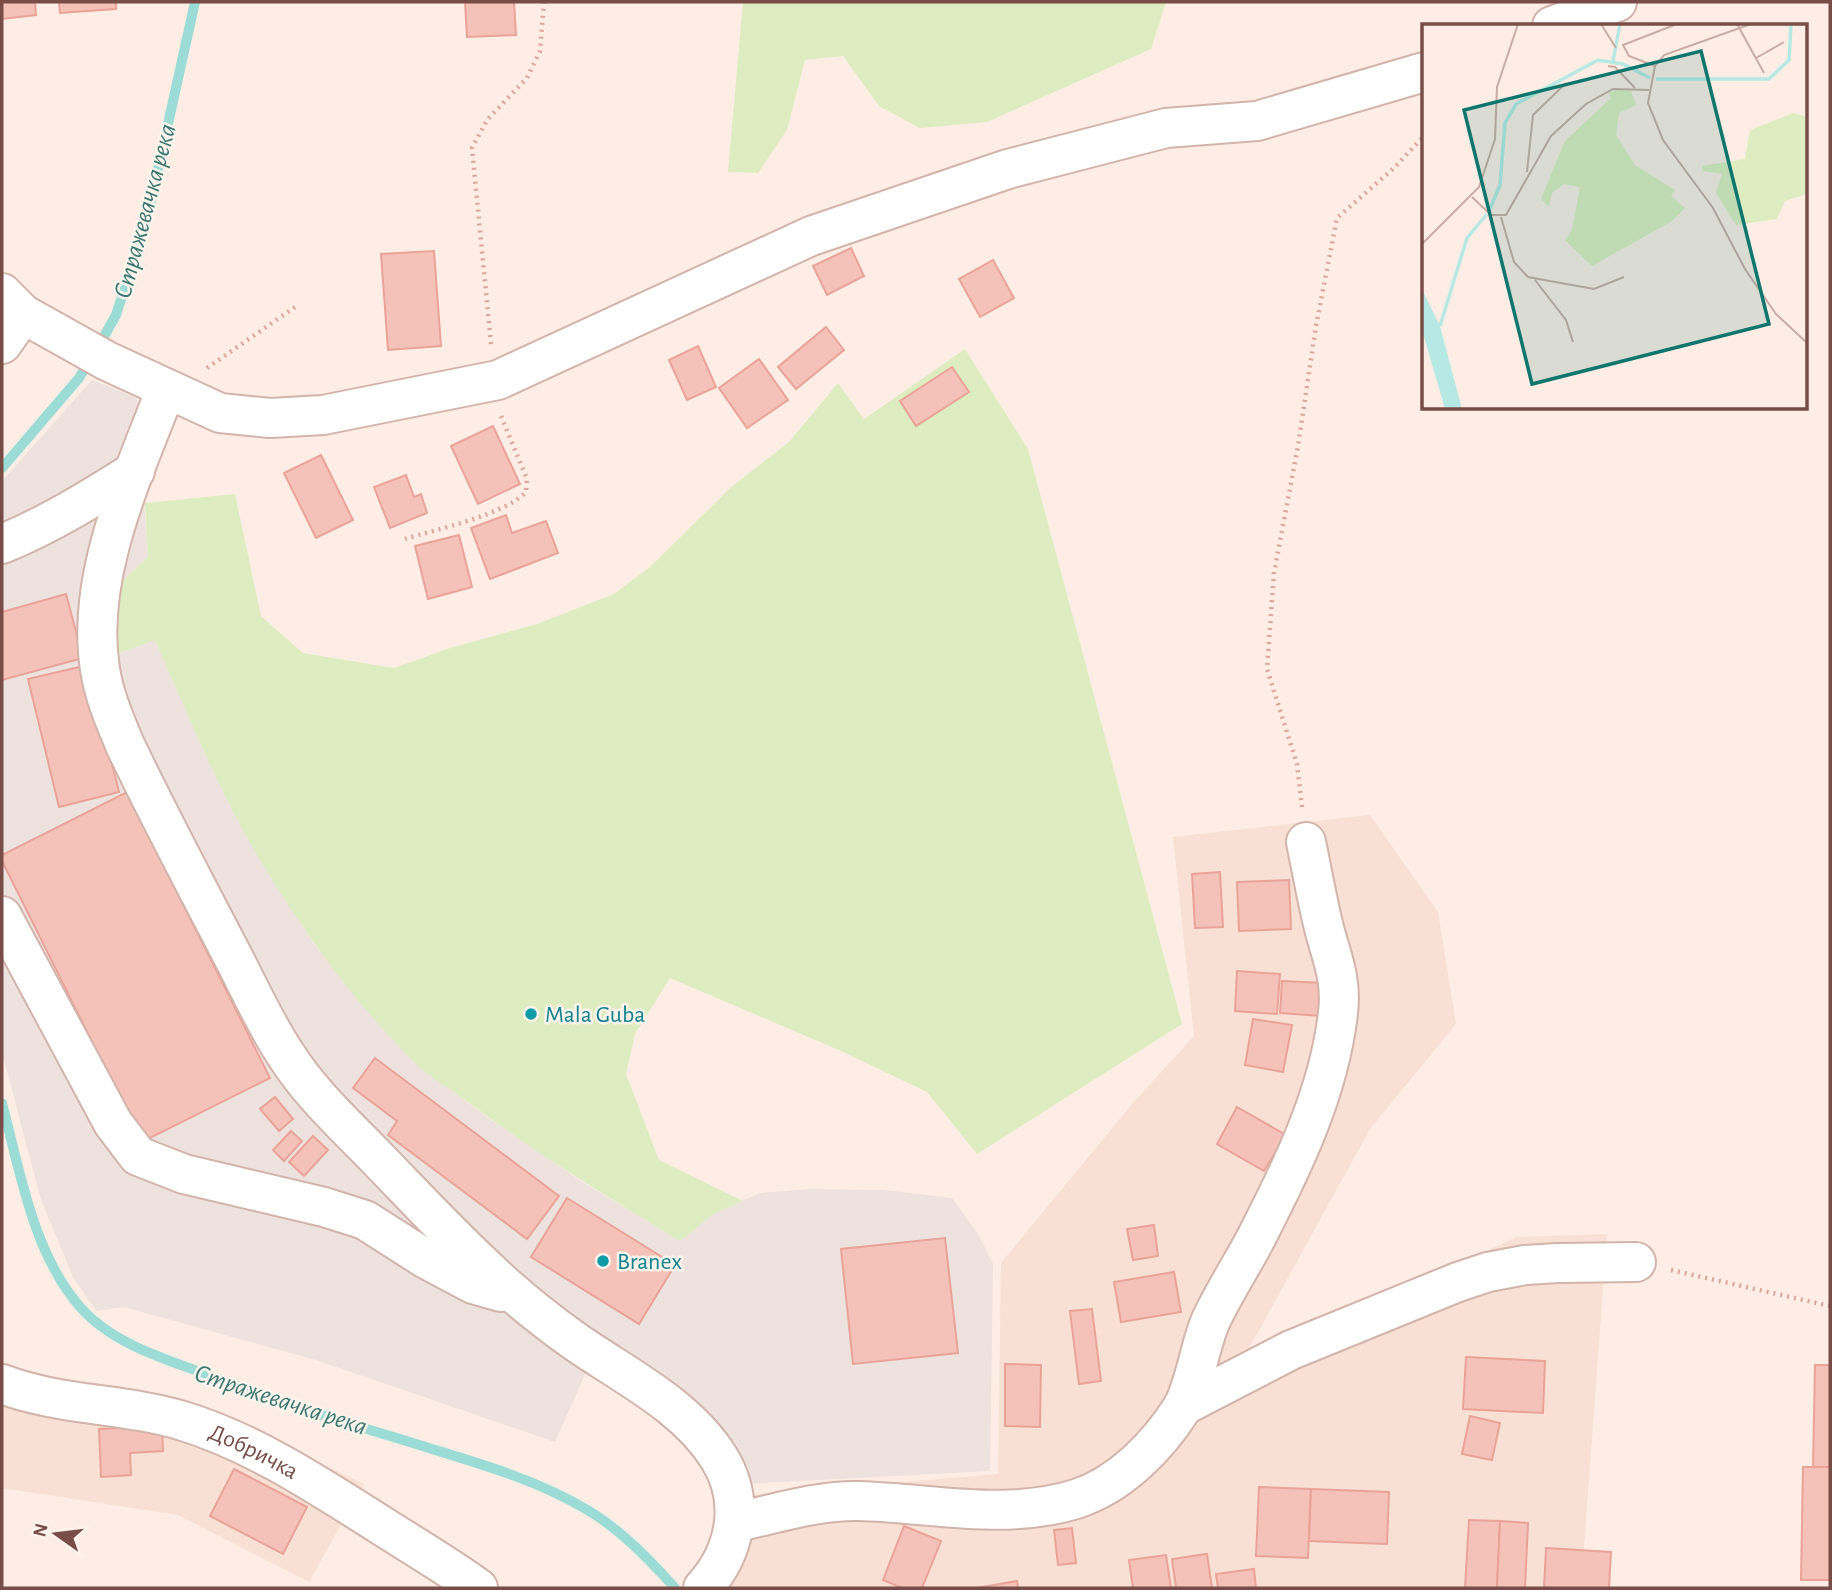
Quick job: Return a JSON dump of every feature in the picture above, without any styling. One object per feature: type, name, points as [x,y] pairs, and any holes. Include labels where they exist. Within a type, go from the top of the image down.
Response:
[{"type":"street","points":[[1557,24],[1617,2]]},
{"type":"street","points":[[9,317],[60,334],[107,361],[220,413],[270,418],[323,415],[498,380],[811,236],[1008,169],[1166,128],[1257,121],[1422,73]]},
{"type":"street","points":[[166,389],[110,545],[101,588],[99,668],[112,716],[192,879],[286,1056],[345,1126],[428,1211],[517,1296],[575,1342],[661,1399],[706,1439],[721,1461],[730,1485],[736,1522],[733,1538],[704,1587]]},
{"type":"street","points":[[2,544],[31,533],[135,471]]},
{"type":"street","points":[[736,1522],[821,1504],[857,1501],[1003,1511],[1053,1505],[1079,1498],[1119,1478],[1151,1447],[1183,1406],[1210,1321],[1256,1239],[1290,1170],[1317,1102],[1332,1047],[1338,1011],[1337,969],[1324,928],[1306,842]]},
{"type":"street","points":[[2,916],[113,1124],[138,1156],[184,1174],[324,1207],[365,1220],[426,1259],[473,1284],[517,1296]]},
{"type":"street","points":[[1183,1406],[1291,1350],[1488,1272],[1547,1264],[1636,1262]]},
{"type":"street","name":"Добричка","points":[[2,1384],[27,1394],[132,1410],[183,1421],[232,1440],[300,1475],[478,1588]]},
{"type":"path","points":[[405,539],[502,508],[518,500],[526,492],[527,480],[485,382],[491,340],[472,148],[487,120],[527,78],[540,51],[544,2]]},
{"type":"path","points":[[1306,842],[1297,764],[1267,668],[1274,573],[1337,218],[1394,168],[1422,138]]},
{"type":"path","points":[[166,389],[211,366],[298,305]]},
{"type":"path","points":[[1636,1262],[1830,1306]]},
{"type":"shaded area","points":[[92,380],[137,398],[148,557],[117,586],[118,654],[155,639],[202,747],[257,853],[312,941],[357,998],[411,1059],[487,1117],[581,1181],[680,1241],[715,1213],[760,1193],[811,1189],[884,1190],[952,1198],[978,1234],[993,1264],[990,1471],[743,1484],[599,1343],[555,1442],[316,1360],[124,1307],[96,1311],[73,1277],[41,1200],[2,1052],[2,481]]},
{"type":"shaded area","points":[[1370,815],[1438,912],[1456,1024],[1370,1129],[1236,1372],[1516,1237],[1607,1234],[1581,1588],[721,1588],[747,1495],[998,1474],[1001,1263],[1132,1104],[1194,1036],[1173,837]]},
{"type":"shaded area","points":[[2,1367],[236,1423],[364,1484],[309,1582],[178,1515],[2,1488]]},
{"type":"green space","points":[[743,2],[1166,2],[1151,49],[987,122],[920,128],[879,106],[843,56],[805,60],[787,130],[758,173],[728,172]]},
{"type":"green space","points":[[965,349],[1028,449],[1182,1024],[977,1154],[927,1092],[841,1051],[670,978],[635,1034],[626,1074],[659,1160],[743,1201],[715,1213],[680,1241],[519,1139],[415,1064],[366,1010],[308,935],[242,829],[155,640],[117,654],[117,586],[148,557],[145,503],[235,494],[261,616],[303,653],[394,668],[453,647],[537,624],[614,594],[650,567],[730,488],[789,442],[838,383],[864,419]]},
{"type":"building","points":[[2,2],[35,2],[36,15],[2,19]]},
{"type":"building","points":[[59,2],[116,2],[116,9],[60,13]]},
{"type":"building","points":[[465,2],[514,2],[516,35],[467,37]]},
{"type":"building","points":[[851,248],[864,276],[827,295],[813,266]]},
{"type":"building","points":[[434,251],[441,346],[388,350],[381,254]]},
{"type":"building","points":[[993,260],[1014,298],[980,317],[959,279]]},
{"type":"building","points":[[826,327],[844,350],[796,389],[778,367]]},
{"type":"building","points":[[698,346],[716,387],[687,400],[669,360]]},
{"type":"building","points":[[759,359],[788,400],[747,428],[719,388]]},
{"type":"building","points":[[952,367],[969,392],[916,426],[900,401]]},
{"type":"building","points":[[493,426],[520,484],[478,504],[451,446]]},
{"type":"building","points":[[321,455],[353,520],[316,538],[284,473]]},
{"type":"building","points":[[406,475],[414,497],[421,494],[427,513],[390,528],[374,487]]},
{"type":"building","points":[[506,515],[512,533],[546,521],[558,553],[490,579],[471,528]]},
{"type":"building","points":[[459,535],[472,587],[428,599],[415,546]]},
{"type":"building","points":[[66,594],[83,658],[2,680],[2,612]]},
{"type":"building","points":[[88,665],[119,792],[59,807],[28,679]]},
{"type":"building","points":[[127,792],[270,1078],[142,1142],[2,861],[2,855]]},
{"type":"building","points":[[1220,872],[1223,927],[1195,928],[1192,874]]},
{"type":"building","points":[[1289,880],[1291,929],[1239,931],[1237,882]]},
{"type":"building","points":[[1237,971],[1280,974],[1277,1014],[1235,1011]]},
{"type":"building","points":[[1282,981],[1323,983],[1321,1016],[1280,1013]]},
{"type":"building","points":[[1253,1019],[1292,1025],[1283,1072],[1245,1065]]},
{"type":"building","points":[[375,1058],[559,1196],[527,1239],[388,1135],[397,1121],[353,1088]]},
{"type":"building","points":[[275,1097],[293,1119],[279,1131],[260,1109]]},
{"type":"building","points":[[1237,1107],[1286,1135],[1264,1171],[1217,1144]]},
{"type":"building","points":[[291,1131],[302,1141],[284,1161],[273,1150]]},
{"type":"building","points":[[313,1136],[328,1150],[304,1176],[289,1162]]},
{"type":"building","name":"Branex","points":[[567,1198],[675,1265],[639,1324],[531,1257]]},
{"type":"building","points":[[1154,1225],[1158,1256],[1133,1260],[1127,1229]]},
{"type":"building","points":[[945,1238],[958,1353],[853,1364],[841,1249]]},
{"type":"building","points":[[1174,1272],[1181,1312],[1121,1322],[1114,1282]]},
{"type":"building","points":[[1092,1309],[1101,1381],[1079,1384],[1070,1311]]},
{"type":"building","points":[[1466,1357],[1545,1361],[1543,1413],[1463,1409]]},
{"type":"building","points":[[1005,1364],[1041,1365],[1040,1427],[1005,1426]]},
{"type":"building","points":[[1815,1365],[1830,1365],[1830,1467],[1813,1467]]},
{"type":"building","points":[[1470,1416],[1500,1423],[1492,1460],[1462,1454]]},
{"type":"building","points":[[162,1426],[163,1451],[130,1453],[131,1475],[101,1477],[99,1429]]},
{"type":"building","points":[[1803,1467],[1830,1467],[1830,1580],[1801,1580]]},
{"type":"building","points":[[234,1469],[307,1507],[283,1554],[210,1516]]},
{"type":"building","points":[[1259,1487],[1311,1489],[1308,1558],[1256,1556]]},
{"type":"building","points":[[1311,1489],[1389,1492],[1387,1544],[1309,1541]]},
{"type":"building","points":[[1469,1520],[1500,1521],[1497,1588],[1465,1588]]},
{"type":"building","points":[[1500,1521],[1528,1523],[1525,1588],[1497,1588]]},
{"type":"building","points":[[904,1526],[941,1541],[922,1588],[902,1588],[883,1580]]},
{"type":"building","points":[[1072,1528],[1076,1563],[1058,1565],[1054,1530]]},
{"type":"building","points":[[1546,1548],[1611,1552],[1609,1588],[1544,1588]]},
{"type":"building","points":[[1207,1554],[1212,1588],[1176,1588],[1172,1559]]},
{"type":"building","points":[[1166,1555],[1171,1588],[1133,1588],[1129,1560]]},
{"type":"building","points":[[1254,1569],[1256,1588],[1218,1588],[1216,1574]]},
{"type":"building","points":[[1017,1581],[1018,1588],[977,1588]]},
{"type":"waterway","name":"Стражевачка река","points":[[98,347],[116,315],[146,223],[195,2]]},
{"type":"waterway","name":"Стражевачка река","points":[[2,468],[79,378],[90,359]]},
{"type":"waterway","name":"Стражевачка река","points":[[2,1103],[30,1211],[51,1263],[81,1308],[109,1332],[141,1350],[238,1386],[490,1467],[547,1489],[609,1524],[644,1555],[675,1588]]},
{"type":"place","name":"Mala Guba","points":[[531,1014]]},
{"type":"place","name":"Branex","points":[[603,1261]]}]
